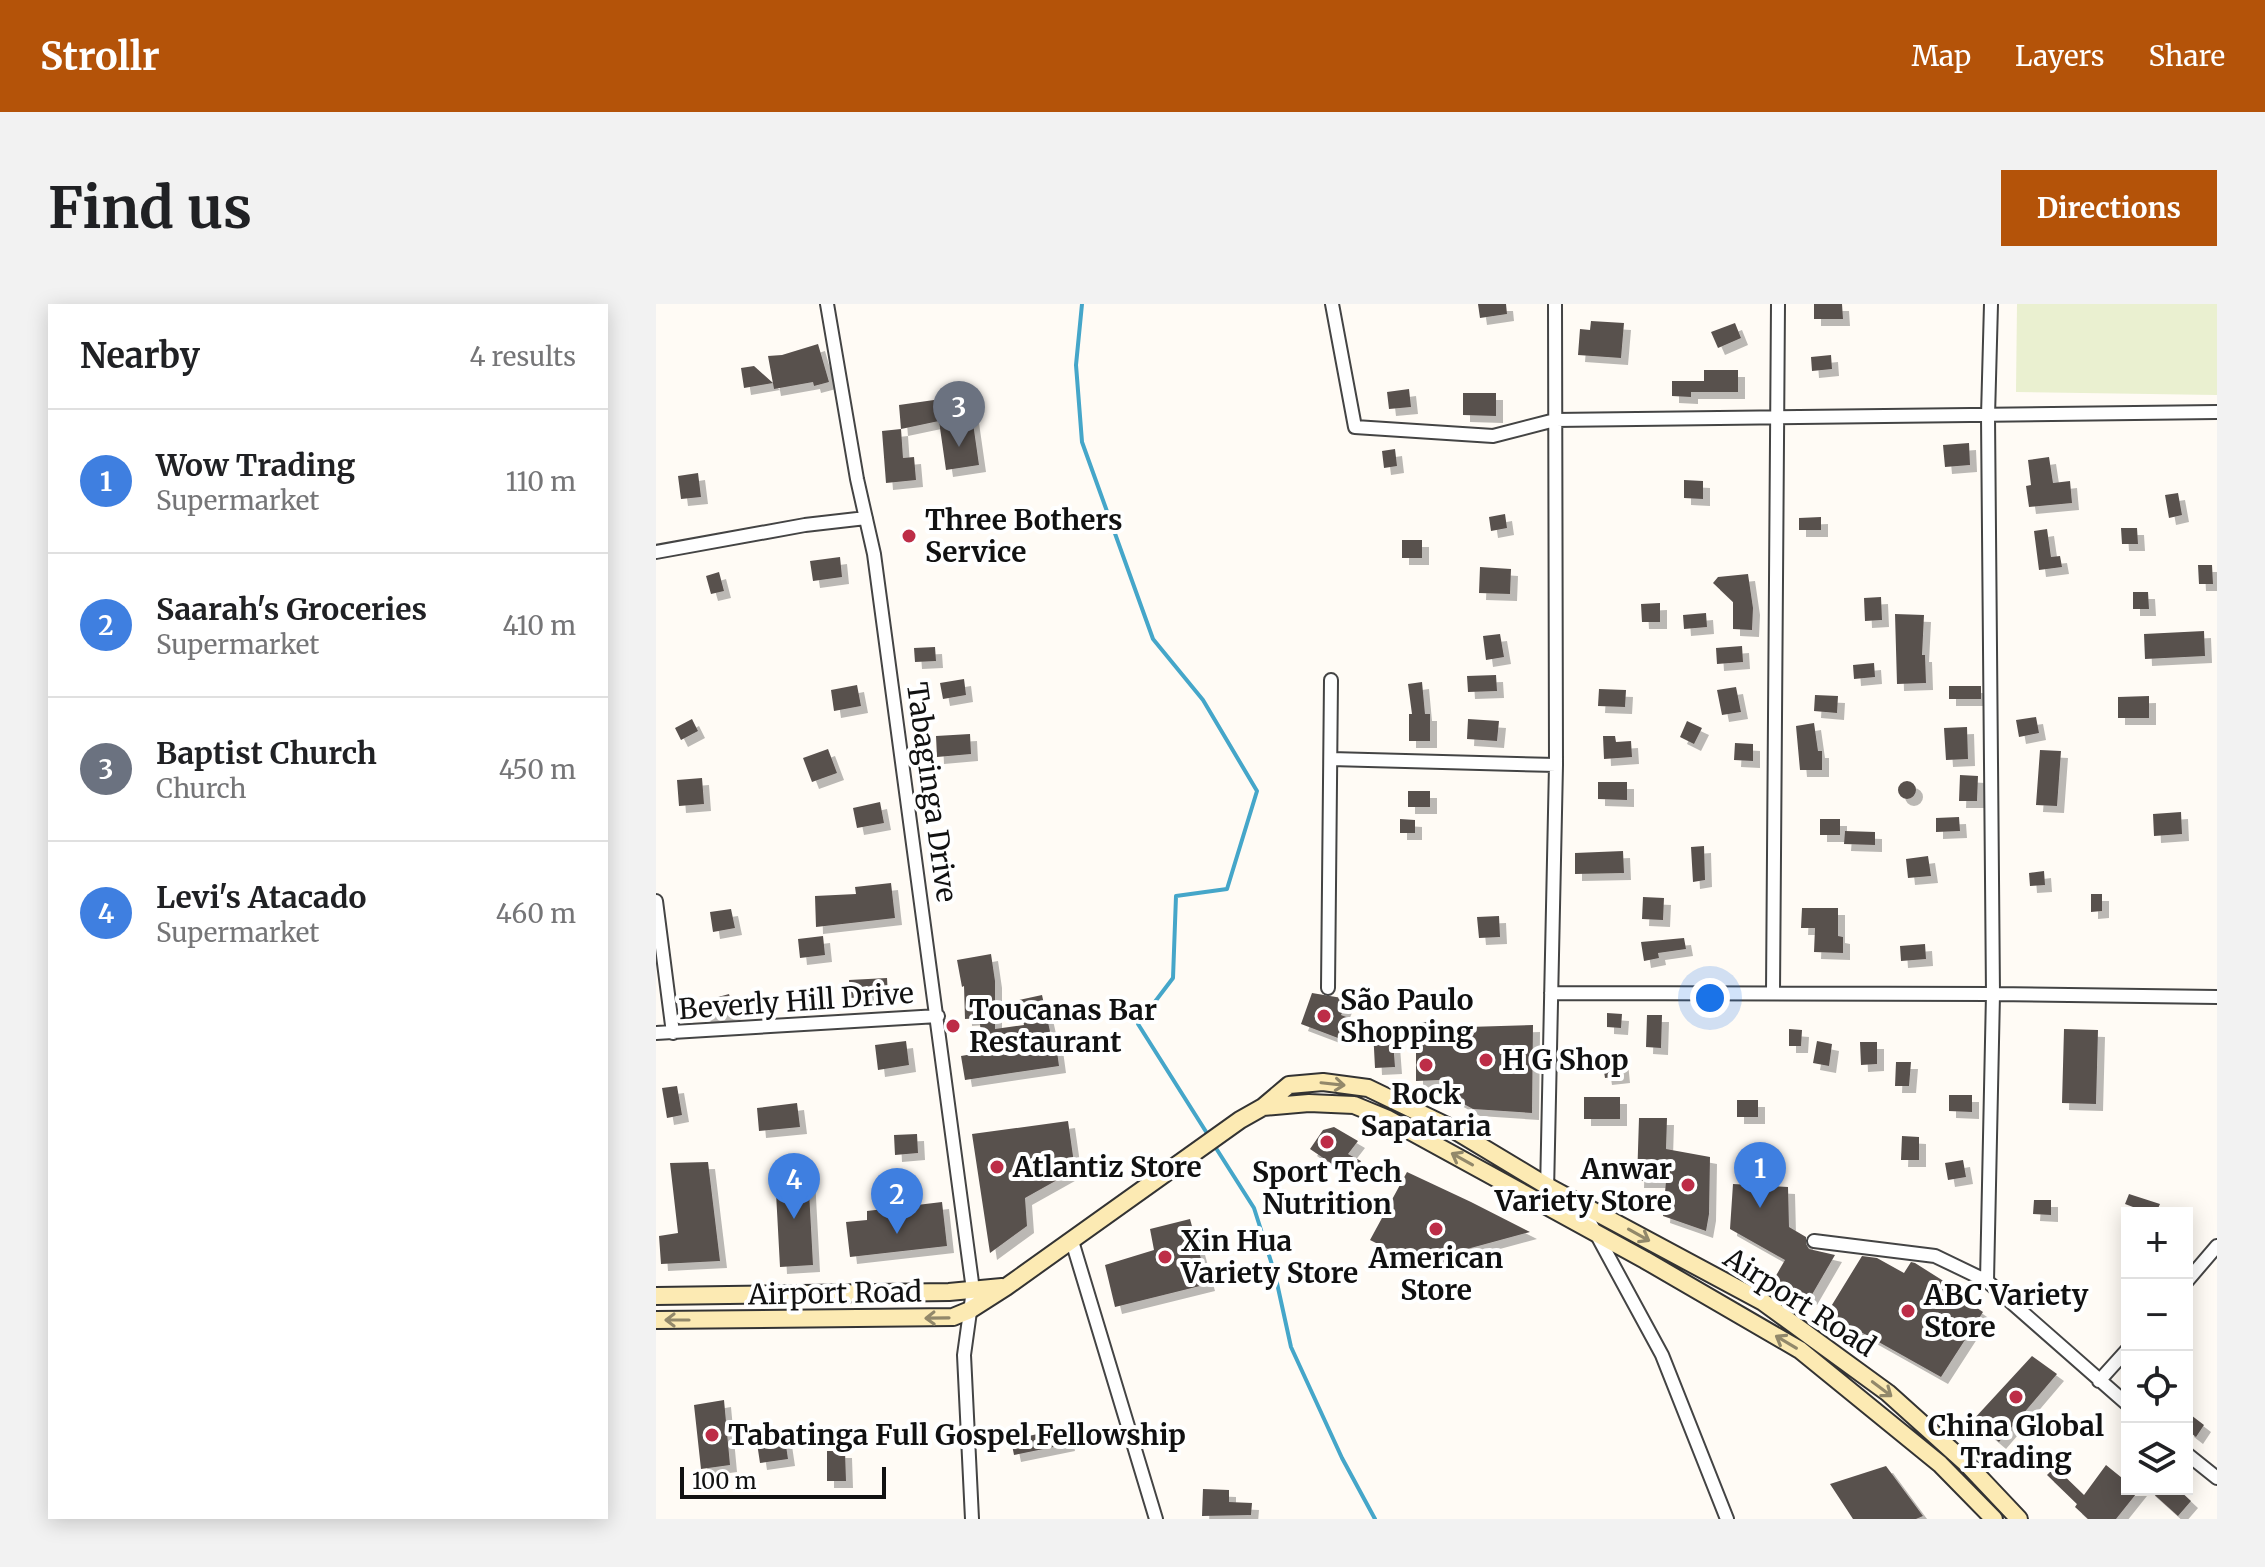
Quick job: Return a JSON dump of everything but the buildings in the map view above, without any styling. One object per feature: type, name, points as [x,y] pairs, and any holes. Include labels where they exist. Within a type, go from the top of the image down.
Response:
[{"type":"street","name":"Tabaginga Drive","points":[[827,304],[874,554],[973,1290],[964,1355],[972,1519]]},
{"type":"street","points":[[1332,304],[1355,427],[1493,436],[1555,420],[2217,412]]},
{"type":"street","points":[[1548,1207],[1556,765],[1555,304]]},
{"type":"street","points":[[1773,993],[1778,304]]},
{"type":"street","points":[[1987,1281],[1993,994],[1988,416],[1991,304]]},
{"type":"street","points":[[656,552],[805,525],[866,518]]},
{"type":"street","points":[[1328,988],[1331,680]]},
{"type":"street","points":[[1331,759],[1556,765]]},
{"type":"street","points":[[656,901],[673,1033]]},
{"type":"street","points":[[1551,993],[2217,997]]},
{"type":"street","name":"Beverly Hill Drive","points":[[656,1033],[938,1016]]},
{"type":"street","name":"Airport Road","points":[[656,1320],[953,1317],[1006,1287],[1240,1120],[1263,1107],[1289,1085],[1323,1082],[1368,1088],[1449,1127],[1547,1186],[1763,1302],[1888,1393],[1959,1456],[2019,1519]]},
{"type":"street","name":"Airport Road","points":[[1263,1107],[1309,1103],[1354,1105],[1388,1119],[1596,1233],[1800,1350],[1947,1470],[1994,1519]]},
{"type":"street","points":[[1579,1202],[1662,1355],[1727,1519]]},
{"type":"street","points":[[1072,1241],[1156,1519]]},
{"type":"street","points":[[1814,1241],[1935,1256],[1987,1281],[2121,1399]]},
{"type":"street","points":[[2189,1279],[2217,1246]]},
{"type":"street","name":"Airport Road","points":[[656,1296],[1006,1287]]},
{"type":"street","points":[[2099,1381],[2126,1351]]},
{"type":"street","points":[[1947,1470],[1959,1456]]},
{"type":"street","points":[[2193,1459],[2217,1478]]},
{"type":"green space","points":[[2017,304],[2217,304],[2217,395],[2016,392]]},
{"type":"waterway","points":[[1082,304],[1076,365],[1082,442],[1153,639],[1203,700],[1257,791],[1227,889],[1176,896],[1173,978],[1138,1024],[1210,1138]]},
{"type":"waterway","points":[[1214,1145],[1254,1208],[1275,1274],[1291,1347],[1342,1458],[1375,1519]]},
{"type":"place","name":"Baptist Church","points":[[959,447]]},
{"type":"place","name":"Three Bothers Service","points":[[909,536]]},
{"type":"place","name":"São Paulo Shopping","points":[[1324,1016]]},
{"type":"place","name":"Toucanas Bar Restaurant","points":[[953,1026]]},
{"type":"place","name":"H G Shop","points":[[1486,1060]]},
{"type":"place","name":"Rock Sapataria","points":[[1426,1065]]},
{"type":"place","name":"Sport Tech Nutrition","points":[[1327,1142]]},
{"type":"place","name":"Atlantiz Store","points":[[997,1167]]},
{"type":"place","name":"Anwar Variety Store","points":[[1688,1185]]},
{"type":"place","name":"Wow Trading","points":[[1760,1208]]},
{"type":"place","name":"Levi's Atacado","points":[[794,1219]]},
{"type":"place","name":"American Store","points":[[1436,1229]]},
{"type":"place","name":"Saarah's Groceries","points":[[897,1234]]},
{"type":"place","name":"Xin Hua Variety Store","points":[[1165,1257]]},
{"type":"place","name":"ABC Variety Store","points":[[1908,1311]]},
{"type":"place","name":"China Global Trading","points":[[2016,1397]]},
{"type":"place","name":"Tabatinga Full Gospel Fellowship","points":[[712,1435]]}]
